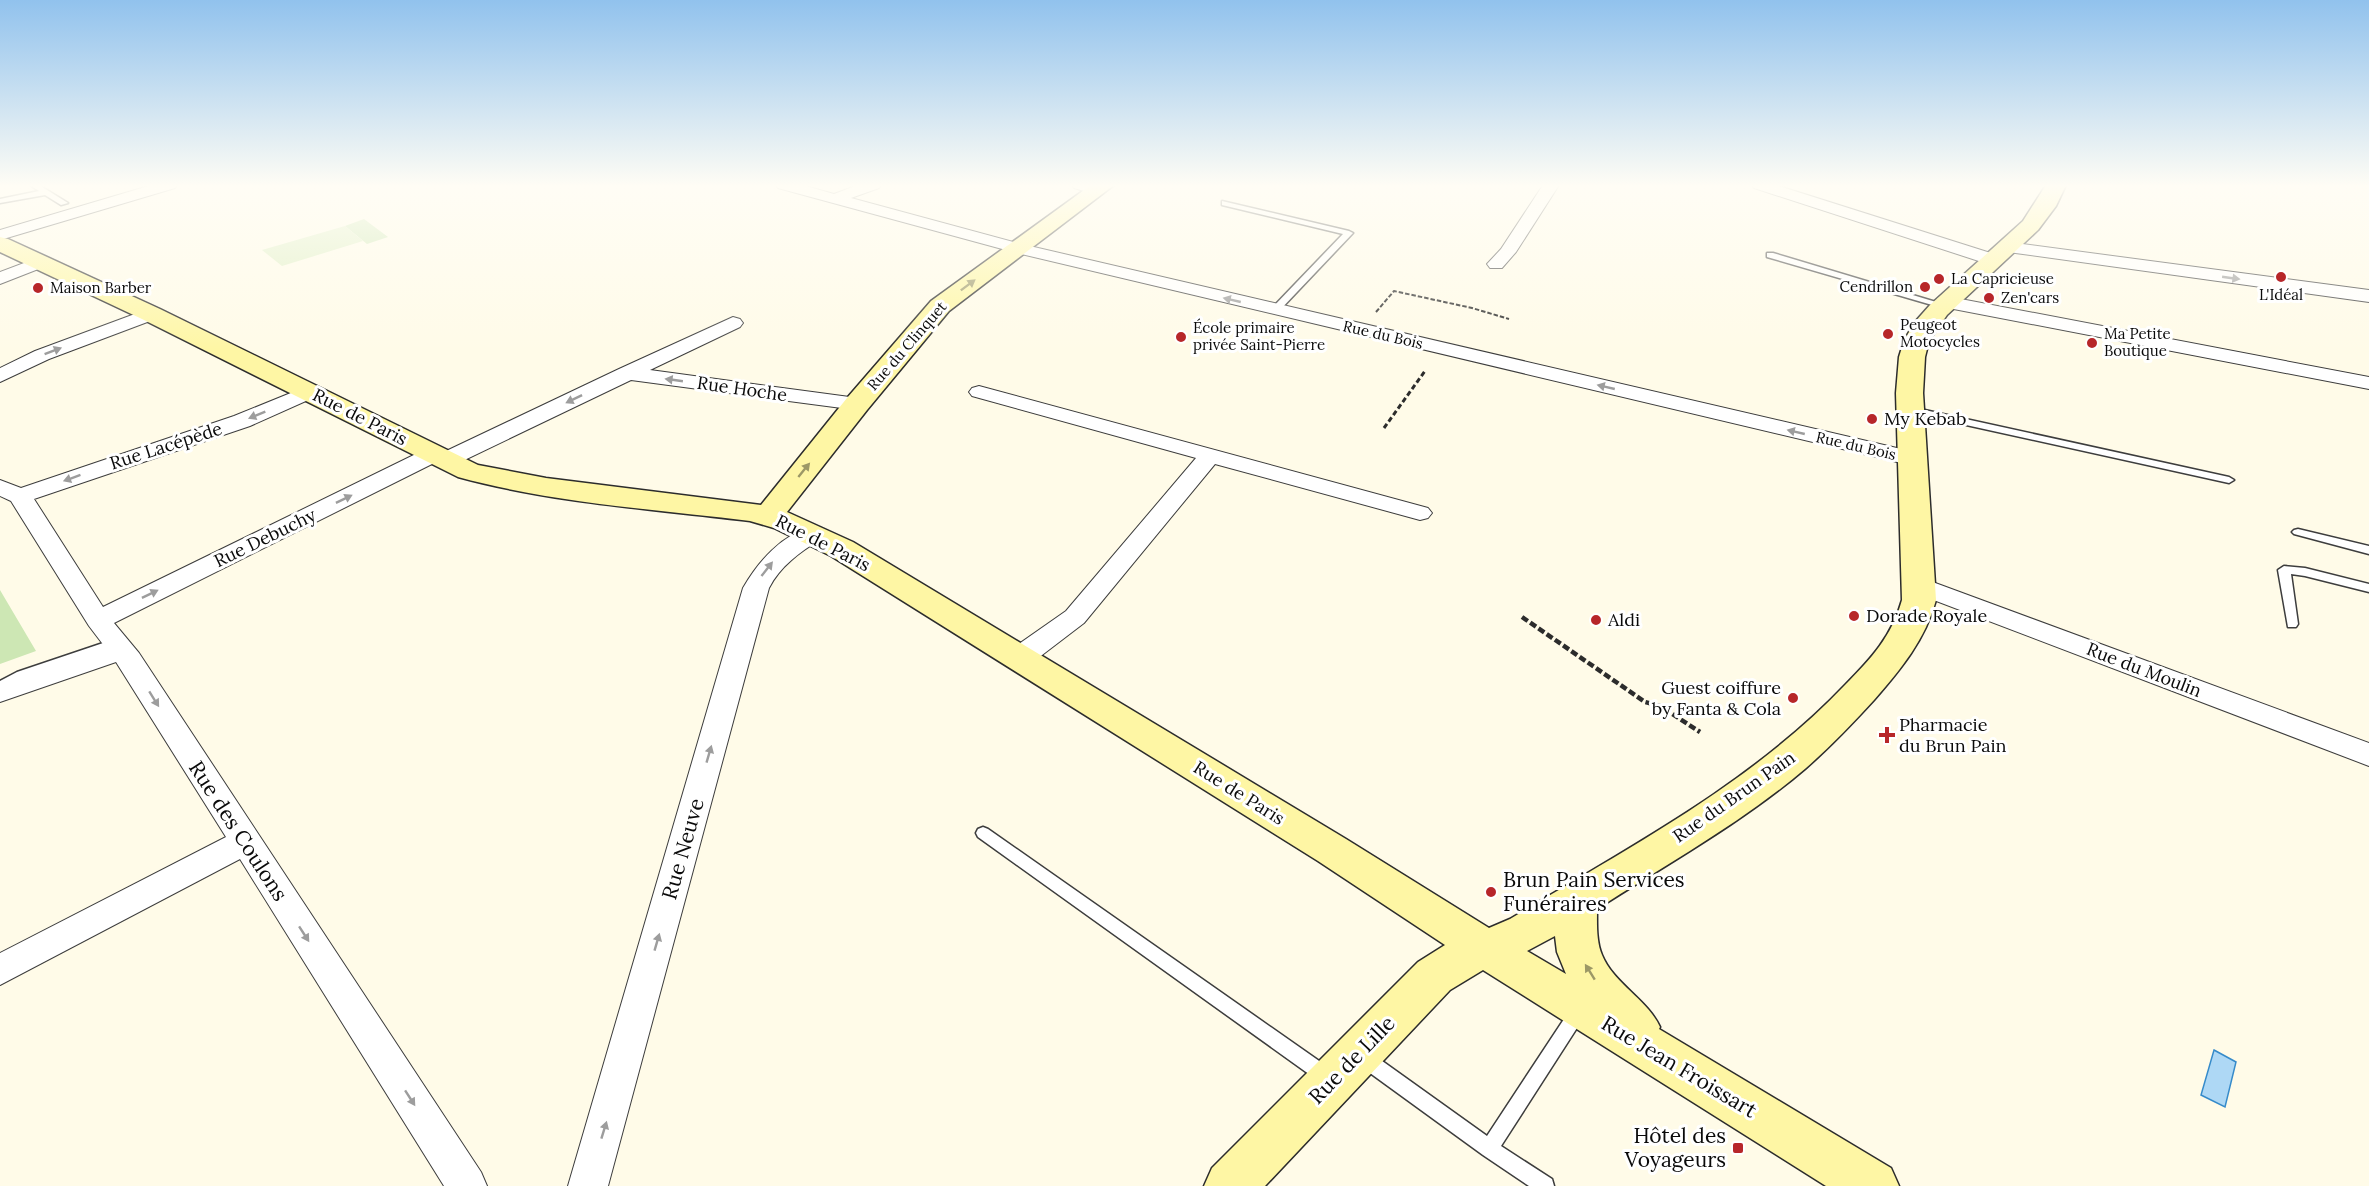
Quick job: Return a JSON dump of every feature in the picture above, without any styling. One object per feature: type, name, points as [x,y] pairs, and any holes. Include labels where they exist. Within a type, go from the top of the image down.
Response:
[{"type":"main road","name":"Rue du Clinquet","points":[[768,516],[857,404],[940,306],[1027,240]]},
{"type":"main road","name":"Rue du Brun Pain","points":[[1485,948],[1525,932],[1721,810],[1791,759],[1831,723],[1897,648],[1908,633],[1917,614],[1919,585],[1909,389],[1917,336],[1944,304],[2013,240]]},
{"type":"main road","name":"Rue de Paris","points":[[0,244],[151,314],[438,458],[482,475],[522,483],[735,509],[768,516],[812,534],[842,549],[1332,850],[1485,948]]},
{"type":"main road","points":[[1576,900],[1576,937],[1580,954],[1589,973],[1606,996],[1671,1062]]},
{"type":"main road","name":"Rue Jean Froissart","points":[[1485,948],[1873,1186]]},
{"type":"main road","name":"Rue de Lille","points":[[1230,1186],[1434,976],[1456,961],[1485,948]]},
{"type":"street","name":"Rue du Bois","points":[[988,240],[1275,310],[1914,459]]},
{"type":"street","points":[[1496,264],[1515,240]]},
{"type":"street","points":[[1953,240],[2000,254],[2369,296]]},
{"type":"street","points":[[0,279],[40,262]]},
{"type":"street","points":[[1944,304],[2369,383]]},
{"type":"street","points":[[0,376],[42,355],[151,314]]},
{"type":"street","points":[[438,458],[733,322]]},
{"type":"street","name":"Rue Hoche","points":[[626,373],[857,404]]},
{"type":"street","name":"Rue Lacépède","points":[[10,491],[121,460],[232,425],[310,392]]},
{"type":"street","points":[[979,392],[1420,513]]},
{"type":"street","points":[[1019,658],[1075,617],[1210,456]]},
{"type":"street","name":"Rue Debuchy","points":[[98,620],[438,458]]},
{"type":"street","name":"Rue des Coulons","points":[[10,491],[118,647],[468,1186]]},
{"type":"street","name":"Rue Neuve","points":[[588,1186],[756,588],[762,574],[773,562],[812,534]]},
{"type":"street","name":"Rue du Moulin","points":[[1919,585],[2369,755]]},
{"type":"street","points":[[0,692],[118,647]]},
{"type":"street","points":[[0,970],[244,842]]},
{"type":"lane","points":[[1275,310],[1342,240]]},
{"type":"lane","points":[[1770,255],[1944,304]]},
{"type":"lane","points":[[1910,410],[2229,480]]},
{"type":"lane","points":[[2298,532],[2369,550]]},
{"type":"lane","points":[[2292,624],[2284,570],[2306,572],[2369,588]]},
{"type":"lane","points":[[0,687],[22,675],[118,647]]},
{"type":"lane","points":[[983,833],[1345,1067],[1489,1149],[1545,1186]]},
{"type":"lane","points":[[1489,1149],[1581,1006]]},
{"type":"path","points":[[1377,310],[1394,291],[1472,308],[1509,319]]},
{"type":"path","points":[[1384,428],[1425,371]]},
{"type":"path","points":[[1522,617],[1645,702],[1660,706],[1700,732]]},
{"type":"green space","points":[[295,240],[363,241],[282,266],[262,250]]},
{"type":"green space","points":[[363,240],[378,240],[367,244]]},
{"type":"green space","points":[[0,590],[36,651],[0,664]]},
{"type":"water","points":[[2214,1050],[2236,1062],[2225,1107],[2201,1095]]},
{"type":"place","name":"L'Idéal","points":[[2281,277]]},
{"type":"place","name":"La Capricieuse","points":[[1939,279]]},
{"type":"place","name":"Cendrillon","points":[[1925,287]]},
{"type":"place","name":"Maison Barber","points":[[38,288]]},
{"type":"place","name":"Zen'cars","points":[[1989,298]]},
{"type":"place","name":"Peugeot Motocycles","points":[[1888,334]]},
{"type":"place","name":"École primaire privée Saint-Pierre","points":[[1181,337]]},
{"type":"place","name":"Ma Petite Boutique","points":[[2092,343]]},
{"type":"place","name":"My Kebab","points":[[1872,419]]},
{"type":"place","name":"Dorade Royale","points":[[1854,616]]},
{"type":"place","name":"Aldi","points":[[1596,620]]},
{"type":"place","name":"Guest coiffure by Fanta & Cola","points":[[1793,698]]},
{"type":"place","name":"Pharmacie du Brun Pain","points":[[1887,735]]},
{"type":"place","name":"Brun Pain Services Funéraires","points":[[1491,892]]},
{"type":"place","name":"Hôtel des Voyageurs","points":[[1738,1148]]}]
